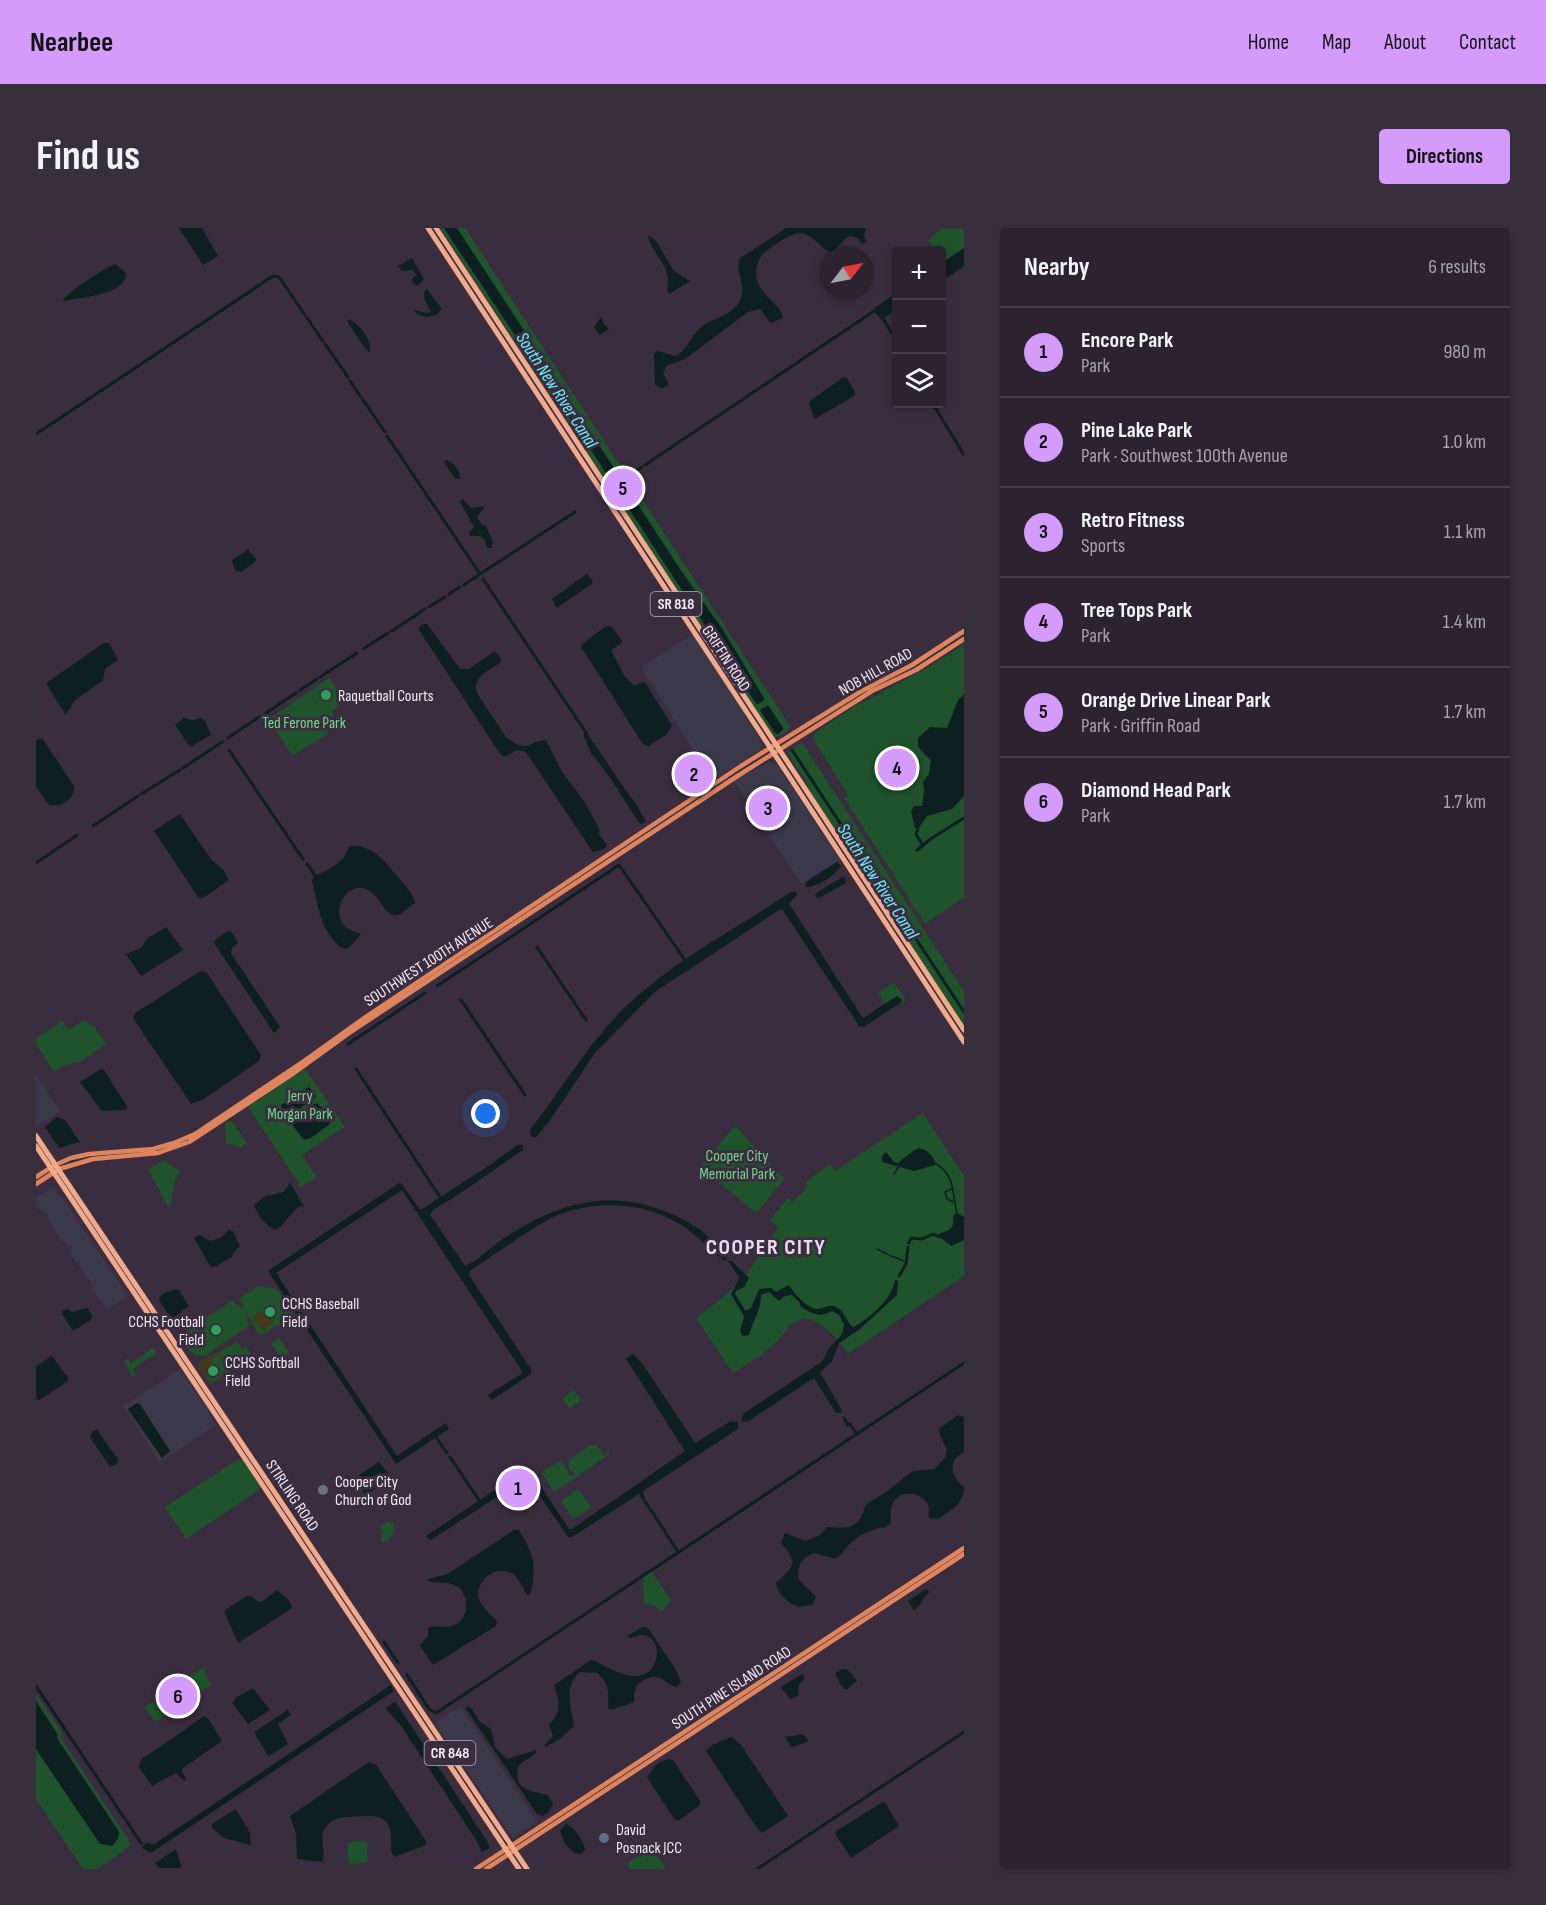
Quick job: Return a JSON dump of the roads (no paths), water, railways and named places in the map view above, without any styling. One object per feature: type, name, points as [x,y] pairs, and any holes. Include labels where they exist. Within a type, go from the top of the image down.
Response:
[{"type":"main road","name":"GRIFFIN ROAD","points":[[428,228],[695,633],[863,877],[964,1030]]},
{"type":"main road","name":"GRIFFIN ROAD","points":[[436,228],[694,619],[833,843],[964,1042]]},
{"type":"main road","points":[[684,615],[694,619]]},
{"type":"main road","name":"NOB HILL ROAD","points":[[796,731],[860,692],[912,665],[964,631]]},
{"type":"main road","points":[[695,633],[699,633],[708,641]]},
{"type":"main road","name":"NOB HILL ROAD","points":[[800,736],[872,691],[916,670],[964,639]]},
{"type":"main road","name":"SOUTHWEST 100TH AVENUE","points":[[775,749],[796,731]]},
{"type":"main road","name":"SOUTHWEST 100TH AVENUE","points":[[55,1168],[93,1159],[158,1153],[193,1140],[426,981],[775,749],[800,736]]},
{"type":"main road","points":[[833,843],[838,845],[855,871],[863,877]]},
{"type":"main road","points":[[861,886],[884,915],[888,916]]},
{"type":"main road","points":[[901,946],[906,948],[922,972],[929,977]]},
{"type":"main road","name":"STIRLING ROAD","points":[[36,1136],[166,1335],[455,1766],[510,1850],[519,1869]]},
{"type":"main road","name":"STIRLING ROAD","points":[[36,1146],[55,1168]]},
{"type":"main road","points":[[36,1177],[55,1168]]},
{"type":"main road","points":[[36,1184],[55,1168]]},
{"type":"main road","name":"SOUTH PINE ISLAND ROAD","points":[[510,1850],[964,1548]]},
{"type":"main road","name":"SOUTH PINE ISLAND ROAD","points":[[510,1850],[964,1554]]},
{"type":"main road","points":[[476,1869],[510,1850]]},
{"type":"main road","points":[[486,1869],[510,1850]]},
{"type":"main road","name":"STIRLING ROAD","points":[[510,1850],[527,1869]]},
{"type":"water","points":[[179,228],[202,228],[218,256],[203,265]]},
{"type":"water","points":[[444,228],[457,228],[682,572],[723,630],[764,698],[757,705],[616,489],[613,490],[609,484],[610,479]]},
{"type":"water","points":[[786,228],[866,228],[864,235],[866,242],[862,244],[857,238],[850,236],[839,246],[821,246],[808,235],[799,233],[791,235],[766,251],[759,260],[756,277],[762,291],[778,308],[783,318],[770,323],[760,309],[748,312],[685,359],[666,366],[663,374],[668,386],[661,388],[655,385],[654,354],[657,351],[676,356],[700,328],[727,314],[740,301],[742,285],[738,267],[740,258]]},
{"type":"water","points":[[648,235],[656,241],[674,271],[690,281],[669,294],[665,267],[650,243]]},
{"type":"water","points":[[964,248],[964,266],[946,278],[946,260]]},
{"type":"water","points":[[412,258],[424,279],[417,286],[412,279],[417,275],[412,270],[402,271],[398,266]]},
{"type":"water","points":[[116,264],[126,273],[119,286],[102,294],[64,301],[63,299],[88,279]]},
{"type":"water","points":[[427,289],[442,309],[437,314],[428,317],[417,314],[414,310],[431,312],[425,301],[424,292]]},
{"type":"water","points":[[892,296],[892,313],[881,320],[873,309]]},
{"type":"water","points":[[602,316],[603,323],[609,329],[600,335],[594,327]]},
{"type":"water","points":[[349,319],[364,333],[369,342],[370,352],[366,350],[348,323]]},
{"type":"water","points":[[844,377],[847,378],[855,392],[854,396],[815,419],[809,404],[811,400]]},
{"type":"water","points":[[446,460],[456,468],[460,479],[455,479],[444,462]]},
{"type":"water","points":[[463,499],[471,508],[485,506],[477,517],[482,525],[486,526],[493,542],[491,548],[487,548],[482,537],[470,536],[469,533],[474,527],[460,502]]},
{"type":"water","points":[[248,550],[256,559],[255,562],[241,572],[236,571],[233,559]]},
{"type":"water","points":[[587,574],[593,581],[591,584],[557,608],[552,599]]},
{"type":"water","points":[[427,624],[460,669],[469,669],[494,652],[497,653],[501,659],[500,663],[478,680],[476,689],[478,695],[506,737],[524,746],[546,740],[562,772],[584,801],[599,828],[599,834],[607,845],[604,849],[593,852],[526,752],[517,750],[505,757],[501,755],[419,630],[419,627]]},
{"type":"water","points":[[609,626],[622,641],[612,649],[612,652],[624,675],[634,686],[645,682],[672,726],[666,735],[648,746],[643,744],[581,647],[583,643]]},
{"type":"water","points":[[104,643],[109,643],[118,660],[105,669],[103,680],[74,701],[65,714],[46,683]]},
{"type":"water","points":[[964,694],[964,796],[952,809],[927,816],[918,829],[915,828],[911,812],[914,806],[922,806],[923,782],[929,774],[931,761],[918,747],[918,738],[930,727],[947,728],[958,700]]},
{"type":"water","points":[[768,705],[783,728],[778,734],[760,710]]},
{"type":"water","points":[[184,718],[193,720],[201,718],[205,721],[211,735],[190,747],[175,725]]},
{"type":"water","points":[[584,733],[589,736],[646,822],[640,824],[591,753]]},
{"type":"water","points":[[43,739],[74,786],[72,796],[63,804],[49,805],[36,787],[36,741]]},
{"type":"water","points":[[180,814],[211,859],[224,871],[229,880],[203,898],[198,897],[154,831]]},
{"type":"water","points":[[349,846],[364,848],[376,854],[407,888],[415,903],[400,914],[394,915],[385,909],[371,892],[364,888],[351,890],[343,898],[339,909],[341,921],[350,930],[361,934],[349,948],[345,949],[337,944],[326,929],[312,881],[314,876],[340,861]]},
{"type":"water","points":[[837,862],[841,866],[831,877],[805,887],[806,882]]},
{"type":"water","points":[[845,877],[846,883],[817,899],[815,894]]},
{"type":"water","points":[[791,892],[796,892],[797,895],[789,904],[863,1018],[897,996],[902,1000],[900,1003],[864,1027],[859,1026],[782,909],[779,910],[656,991],[595,1053],[549,1122],[536,1137],[531,1137],[530,1130],[585,1054],[622,1010],[682,962]]},
{"type":"water","points":[[166,927],[183,950],[141,976],[126,954],[141,948],[148,938]]},
{"type":"water","points":[[230,930],[238,943],[232,948],[231,953],[280,1027],[274,1033],[214,943]]},
{"type":"water","points":[[201,971],[207,973],[261,1055],[259,1061],[202,1100],[191,1104],[133,1018],[135,1013]]},
{"type":"water","points":[[101,1069],[104,1070],[127,1106],[126,1110],[102,1111],[81,1084],[80,1082]]},
{"type":"water","points":[[309,1087],[316,1096],[314,1099],[288,1116],[281,1105]]},
{"type":"water","points":[[316,1103],[325,1112],[330,1124],[311,1138],[304,1140],[293,1126],[292,1118]]},
{"type":"water","points":[[57,1117],[65,1120],[80,1142],[59,1148],[45,1127]]},
{"type":"water","points":[[517,1145],[523,1145],[523,1150],[433,1210],[430,1215],[465,1266],[517,1230],[552,1212],[570,1206],[607,1200],[645,1205],[682,1219],[705,1233],[722,1254],[719,1257],[676,1222],[662,1215],[630,1207],[614,1205],[581,1208],[551,1218],[531,1230],[470,1271],[469,1275],[532,1371],[531,1374],[492,1400],[488,1395],[521,1374],[522,1371],[402,1190],[276,1273],[397,1456],[446,1423],[449,1429],[396,1464],[268,1271],[399,1183],[419,1209],[422,1209]]},
{"type":"water","points":[[919,1148],[930,1154],[935,1165],[914,1171],[882,1162],[882,1156],[886,1152],[894,1162],[898,1163]]},
{"type":"water","points":[[290,1183],[304,1207],[300,1206],[296,1209],[276,1230],[262,1220],[254,1205],[266,1196],[284,1192]]},
{"type":"water","points":[[957,1213],[964,1217],[964,1240],[951,1246],[939,1234],[951,1228],[953,1216]]},
{"type":"water","points":[[228,1230],[233,1231],[240,1246],[232,1257],[214,1267],[210,1266],[194,1238],[199,1235],[211,1241],[222,1237]]},
{"type":"water","points":[[728,1261],[732,1261],[749,1278],[744,1287],[735,1294],[745,1310],[751,1308],[759,1289],[771,1288],[776,1292],[789,1285],[800,1299],[813,1308],[833,1306],[838,1308],[854,1327],[885,1301],[895,1280],[898,1281],[897,1295],[860,1329],[839,1343],[832,1361],[820,1372],[842,1411],[841,1413],[836,1413],[814,1378],[749,1421],[743,1422],[741,1419],[744,1413],[820,1363],[829,1348],[842,1334],[844,1324],[839,1315],[832,1311],[820,1315],[812,1313],[801,1307],[792,1295],[785,1296],[779,1301],[769,1292],[761,1295],[749,1335],[742,1336],[740,1331],[744,1316],[731,1294],[739,1277]]},
{"type":"water","points":[[178,1289],[189,1306],[173,1318],[159,1300],[160,1296]]},
{"type":"water","points":[[87,1308],[92,1316],[91,1320],[73,1331],[62,1311],[68,1309],[72,1312]]},
{"type":"water","points":[[633,1353],[695,1443],[731,1421],[738,1422],[738,1429],[643,1491],[646,1503],[639,1494],[572,1537],[568,1537],[527,1477],[431,1540],[426,1536],[526,1469],[530,1470],[569,1529],[572,1529],[685,1451],[626,1359]]},
{"type":"water","points":[[52,1356],[68,1381],[39,1400],[36,1399],[36,1366]]},
{"type":"water","points":[[137,1403],[140,1404],[170,1451],[162,1458],[128,1409]]},
{"type":"water","points":[[958,1415],[964,1417],[964,1452],[953,1464],[956,1478],[964,1487],[959,1503],[938,1519],[929,1518],[929,1506],[924,1500],[914,1494],[902,1495],[893,1502],[891,1523],[884,1528],[875,1529],[857,1538],[836,1558],[814,1553],[803,1560],[798,1571],[799,1580],[816,1597],[812,1605],[799,1607],[787,1600],[778,1590],[776,1583],[792,1565],[790,1555],[781,1543],[785,1533],[806,1541],[820,1535],[827,1527],[852,1526],[860,1518],[866,1504],[913,1471],[934,1469],[945,1458],[947,1450],[939,1429]]},
{"type":"water","points":[[97,1430],[118,1459],[117,1464],[110,1467],[90,1437],[92,1432]]},
{"type":"water","points":[[379,1462],[391,1477],[365,1495],[356,1477]]},
{"type":"water","points":[[514,1530],[519,1530],[528,1546],[534,1566],[531,1592],[528,1595],[510,1572],[496,1571],[490,1574],[481,1584],[479,1599],[484,1608],[497,1621],[496,1626],[433,1665],[420,1646],[428,1636],[428,1628],[449,1627],[458,1623],[465,1614],[466,1602],[462,1590],[457,1586],[431,1582],[428,1579],[448,1574]]},
{"type":"water","points":[[926,1589],[930,1592],[914,1610],[908,1601]]},
{"type":"water","points":[[277,1590],[289,1600],[292,1608],[238,1643],[224,1611],[247,1596],[259,1602]]},
{"type":"water","points":[[642,1627],[650,1631],[675,1668],[681,1682],[677,1687],[660,1678],[646,1679],[636,1688],[634,1702],[611,1710],[608,1708],[607,1688],[601,1676],[597,1673],[580,1672],[571,1684],[570,1691],[574,1726],[561,1738],[544,1746],[553,1736],[549,1724],[558,1711],[554,1685],[591,1660],[617,1672],[634,1676],[643,1675],[654,1665],[657,1650],[655,1643],[643,1635],[630,1638],[627,1636]]},
{"type":"water","points":[[842,1669],[848,1670],[857,1681],[847,1689],[844,1689],[836,1676],[836,1673]]},
{"type":"water","points":[[802,1674],[805,1678],[799,1685],[798,1696],[790,1699],[781,1687]]},
{"type":"water","points":[[391,1685],[394,1691],[151,1853],[142,1848],[146,1843],[154,1844]]},
{"type":"water","points":[[253,1688],[270,1710],[248,1724],[232,1703],[237,1697]]},
{"type":"water","points":[[36,1701],[58,1735],[57,1738],[119,1832],[118,1839],[112,1846],[100,1844],[36,1749]]},
{"type":"water","points":[[394,1702],[489,1844],[489,1848],[482,1852],[401,1726],[386,1708]]},
{"type":"water","points":[[467,1706],[471,1708],[480,1722],[491,1729],[495,1747],[507,1759],[536,1750],[536,1753],[519,1765],[518,1780],[524,1788],[548,1795],[553,1804],[548,1813],[543,1816],[537,1814],[466,1709]]},
{"type":"water","points":[[288,1710],[291,1715],[278,1724],[288,1744],[268,1756],[254,1732]]},
{"type":"water","points":[[204,1716],[208,1718],[222,1741],[183,1768],[182,1771],[187,1781],[176,1773],[152,1786],[139,1767],[141,1760]]},
{"type":"water","points":[[803,1734],[807,1742],[792,1747],[785,1737]]},
{"type":"water","points":[[732,1737],[741,1745],[788,1816],[762,1833],[706,1751],[712,1745]]},
{"type":"water","points":[[668,1759],[673,1760],[701,1802],[680,1820],[675,1820],[647,1777],[658,1763]]},
{"type":"water","points":[[369,1762],[376,1765],[426,1841],[426,1845],[394,1857],[387,1822],[370,1816],[344,1817],[332,1821],[324,1830],[322,1862],[297,1859],[296,1834],[290,1816]]},
{"type":"water","points":[[883,1802],[899,1826],[851,1858],[835,1834],[836,1831]]},
{"type":"water","points":[[236,1809],[250,1833],[251,1845],[224,1838],[212,1828],[212,1824]]},
{"type":"water","points":[[566,1824],[576,1831],[581,1839],[585,1850],[581,1854],[574,1853],[565,1844],[560,1831]]},
{"type":"water","points":[[176,1849],[180,1868],[159,1868],[155,1863]]},
{"type":"waterway","points":[[36,434],[273,276],[279,277],[305,315]]},
{"type":"waterway","points":[[645,465],[877,311]]},
{"type":"waterway","points":[[881,315],[892,334]]},
{"type":"waterway","points":[[307,318],[323,341]]},
{"type":"waterway","points":[[325,344],[348,377]]},
{"type":"waterway","points":[[350,381],[361,397]]},
{"type":"waterway","points":[[363,400],[385,432]]},
{"type":"waterway","points":[[935,408],[964,455]]},
{"type":"waterway","points":[[387,436],[480,574],[575,512]]},
{"type":"waterway","points":[[631,475],[642,467]]},
{"type":"waterway","points":[[464,585],[480,574]]},
{"type":"waterway","points":[[483,579],[587,734]]},
{"type":"waterway","points":[[449,594],[460,587]]},
{"type":"waterway","points":[[429,607],[445,597]]},
{"type":"waterway","points":[[392,631],[425,609]]},
{"type":"waterway","points":[[363,649],[388,633]]},
{"type":"waterway","points":[[320,677],[357,653]]},
{"type":"waterway","points":[[300,690],[317,679]]},
{"type":"waterway","points":[[266,713],[296,693]]},
{"type":"waterway","points":[[228,738],[262,715]]},
{"type":"waterway","points":[[183,768],[222,742]]},
{"type":"waterway","points":[[229,750],[303,859]]},
{"type":"waterway","name":"South New River Canal","points":[[792,750],[964,1012]]},
{"type":"waterway","points":[[141,794],[180,770]]},
{"type":"waterway","points":[[93,826],[138,796]]},
{"type":"waterway","points":[[917,850],[964,818]]},
{"type":"waterway","points":[[918,829],[916,834],[923,846]]},
{"type":"waterway","points":[[36,863],[77,835]]},
{"type":"waterway","points":[[307,864],[315,876]]},
{"type":"waterway","points":[[437,986],[619,865],[685,960]]},
{"type":"waterway","points":[[537,947],[586,1020]]},
{"type":"waterway","points":[[348,1044],[425,993]]},
{"type":"waterway","points":[[461,1000],[525,1095]]},
{"type":"waterway","points":[[356,1069],[440,1197]]},
{"type":"waterway","points":[[935,1163],[950,1179],[957,1213]]},
{"type":"waterway","points":[[894,1174],[899,1166]]},
{"type":"waterway","points":[[953,1188],[945,1192],[947,1199],[953,1202]]},
{"type":"waterway","points":[[909,1243],[911,1238],[922,1239],[933,1234],[940,1237]]},
{"type":"waterway","points":[[899,1276],[906,1264],[908,1247]]},
{"type":"waterway","points":[[877,1249],[887,1254]]},
{"type":"waterway","points":[[889,1255],[906,1262]]},
{"type":"waterway","points":[[722,1256],[725,1259]]},
{"type":"waterway","points":[[407,1675],[429,1709],[436,1713],[964,1363]]},
{"type":"waterway","points":[[844,1418],[856,1433]]},
{"type":"waterway","points":[[436,1437],[447,1453]]},
{"type":"waterway","points":[[450,1457],[479,1500]]},
{"type":"waterway","points":[[646,1503],[649,1508]]},
{"type":"waterway","points":[[651,1510],[666,1533]]},
{"type":"waterway","points":[[667,1535],[678,1552]]},
{"type":"waterway","points":[[384,1642],[398,1663]]},
{"type":"waterway","points":[[36,1686],[141,1843]]},
{"type":"waterway","points":[[757,1869],[964,1732]]},
{"type":"place","name":"Orange Drive Linear Park","points":[[623,488]]},
{"type":"place","name":"Raquetball Courts","points":[[326,695]]},
{"type":"place","name":"Tree Tops Park","points":[[897,768]]},
{"type":"place","name":"Pine Lake Park","points":[[694,774]]},
{"type":"place","name":"Retro Fitness","points":[[768,808]]},
{"type":"place","name":"CCHS Baseball Field","points":[[270,1312]]},
{"type":"place","name":"CCHS Football Field","points":[[216,1330]]},
{"type":"place","name":"CCHS Softball Field","points":[[213,1371]]},
{"type":"place","name":"Encore Park","points":[[518,1488]]},
{"type":"place","name":"Cooper City Church of God","points":[[323,1490]]},
{"type":"place","name":"Diamond Head Park","points":[[178,1696]]},
{"type":"place","name":"David Posnack JCC","points":[[604,1838]]},
{"type":"district","name":"COOPER CITY","points":[[766,1246]]},
{"type":"park label","name":"Ted Ferone Park","points":[[304,722]]},
{"type":"park label","name":"Jerry Morgan Park","points":[[300,1104]]},
{"type":"park label","name":"Cooper City Memorial Park","points":[[737,1164]]}]
